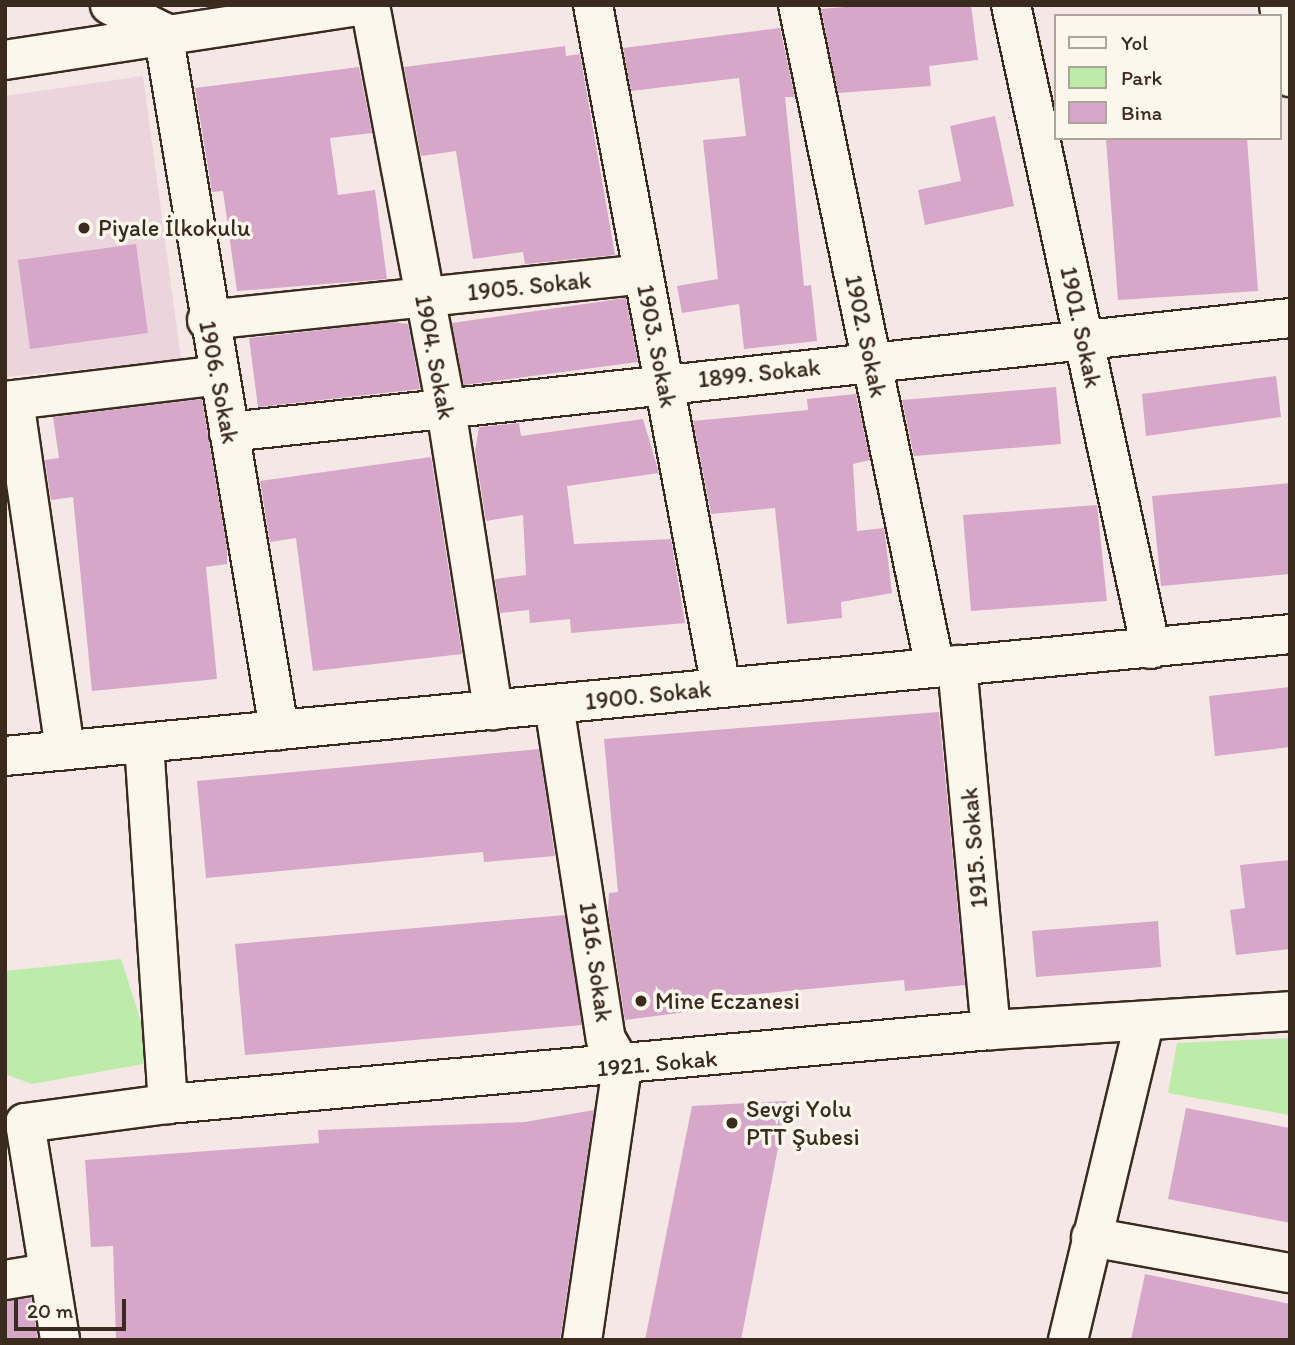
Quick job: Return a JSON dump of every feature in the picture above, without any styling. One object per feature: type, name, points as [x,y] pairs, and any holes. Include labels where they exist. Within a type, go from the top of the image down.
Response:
[{"type":"street","points":[[110,5],[163,32]]},
{"type":"street","points":[[5,60],[163,32],[364,5]]},
{"type":"street","name":"1904. Sokak","points":[[370,5],[422,298],[446,409],[493,710]]},
{"type":"street","name":"1903. Sokak","points":[[593,5],[721,687]]},
{"type":"street","name":"1902. Sokak","points":[[798,5],[872,361],[946,666]]},
{"type":"street","name":"1901. Sokak","points":[[1012,5],[1151,649]]},
{"type":"street","points":[[1281,18],[1290,77]]},
{"type":"street","name":"1906. Sokak","points":[[163,32],[207,320],[219,375],[279,730]]},
{"type":"street","name":"1905. Sokak","points":[[207,320],[643,274]]},
{"type":"street","name":"1899. Sokak","points":[[229,432],[664,382],[1085,342],[1290,318]]},
{"type":"street","points":[[65,750],[10,401],[219,375]]},
{"type":"street","name":"1900. Sokak","points":[[5,756],[1290,634]]},
{"type":"street","name":"1915. Sokak","points":[[946,666],[991,1030]]},
{"type":"street","name":"1916. Sokak","points":[[554,705],[606,1039],[622,1067]]},
{"type":"street","points":[[144,743],[168,1104]]},
{"type":"street","name":"1921. Sokak","points":[[15,1115],[622,1067],[991,1030],[1144,1024],[1290,1011]]},
{"type":"street","points":[[1068,1340],[1144,1024]]},
{"type":"street","points":[[582,1340],[622,1067]]},
{"type":"street","points":[[15,1115],[60,1340]]},
{"type":"street","points":[[1091,1237],[1290,1273]]},
{"type":"street","points":[[5,1280],[47,1273]]},
{"type":"shaded area","name":"Piyale İlkokulu","points":[[143,76],[181,359],[5,377],[5,96]]},
{"type":"green space","points":[[121,959],[154,1062],[32,1084],[5,1074],[5,971]]},
{"type":"green space","points":[[1290,1038],[1290,1115],[1168,1093],[1177,1043]]},
{"type":"building","points":[[868,5],[971,5],[978,60],[929,66],[931,86],[838,93],[821,9]]},
{"type":"building","points":[[780,28],[795,97],[785,97],[804,286],[811,285],[817,341],[744,349],[739,304],[682,313],[677,286],[718,279],[703,140],[746,136],[739,78],[631,91],[623,48]]},
{"type":"building","points":[[565,46],[566,56],[580,54],[615,255],[525,264],[523,252],[473,259],[456,151],[421,156],[404,67]]},
{"type":"building","points":[[359,67],[372,133],[330,138],[338,195],[375,190],[387,279],[237,291],[223,191],[212,192],[195,88]]},
{"type":"building","points":[[995,116],[1014,206],[925,225],[918,190],[961,181],[950,126]]},
{"type":"building","points":[[1106,140],[1247,140],[1258,291],[1118,300]]},
{"type":"building","name":"Piyale İlkokulu","points":[[136,244],[148,333],[30,349],[18,260]]},
{"type":"building","points":[[626,298],[638,362],[464,385],[452,323]]},
{"type":"building","points":[[392,322],[408,324],[420,389],[258,407],[249,338]]},
{"type":"building","points":[[1276,376],[1281,417],[1146,436],[1142,394]]},
{"type":"building","points":[[1056,387],[1061,444],[914,456],[902,400]]},
{"type":"building","points":[[856,394],[870,460],[853,464],[857,531],[884,528],[892,593],[841,602],[842,618],[787,624],[775,508],[711,514],[693,421],[808,410],[807,399]]},
{"type":"building","points":[[202,399],[227,548],[227,564],[206,567],[217,679],[92,691],[73,497],[51,500],[45,460],[59,458],[53,417]]},
{"type":"building","points":[[643,419],[659,473],[567,486],[574,544],[671,539],[685,623],[571,633],[570,619],[530,623],[529,610],[500,613],[495,579],[526,575],[523,515],[486,521],[475,451],[479,427],[519,423],[521,436]]},
{"type":"building","points":[[431,457],[462,654],[313,671],[296,538],[270,542],[260,481]]},
{"type":"building","points":[[1290,483],[1290,574],[1161,586],[1152,496]]},
{"type":"building","points":[[1097,505],[1107,601],[971,611],[963,515]]},
{"type":"building","points":[[1290,687],[1290,747],[1215,756],[1209,696]]},
{"type":"building","points":[[939,712],[965,985],[905,991],[904,980],[693,1000],[694,1011],[625,1020],[608,911],[609,893],[618,892],[604,739]]},
{"type":"building","points":[[539,749],[555,856],[484,862],[483,852],[206,878],[197,781]]},
{"type":"building","points":[[1290,860],[1290,949],[1236,955],[1230,910],[1245,908],[1240,865]]},
{"type":"building","points":[[565,915],[582,1025],[245,1055],[235,944]]},
{"type":"building","points":[[1158,921],[1161,967],[1036,977],[1032,931]]},
{"type":"building","points":[[787,1101],[741,1340],[645,1340],[692,1106]]},
{"type":"building","points":[[1186,1108],[1290,1128],[1290,1223],[1168,1199]]},
{"type":"building","points":[[594,1110],[560,1340],[116,1340],[113,1246],[91,1247],[85,1160],[319,1143],[318,1130],[525,1122]]},
{"type":"building","points":[[1145,1274],[1290,1304],[1290,1340],[1131,1340]]},
{"type":"building","points":[[31,1298],[38,1340],[5,1340],[5,1301]]},
{"type":"place","name":"Piyale İlkokulu","points":[[84,228]]},
{"type":"place","name":"Mine Eczanesi","points":[[641,1001]]},
{"type":"place","name":"Sevgi Yolu PTT Şubesi","points":[[732,1123]]}]
